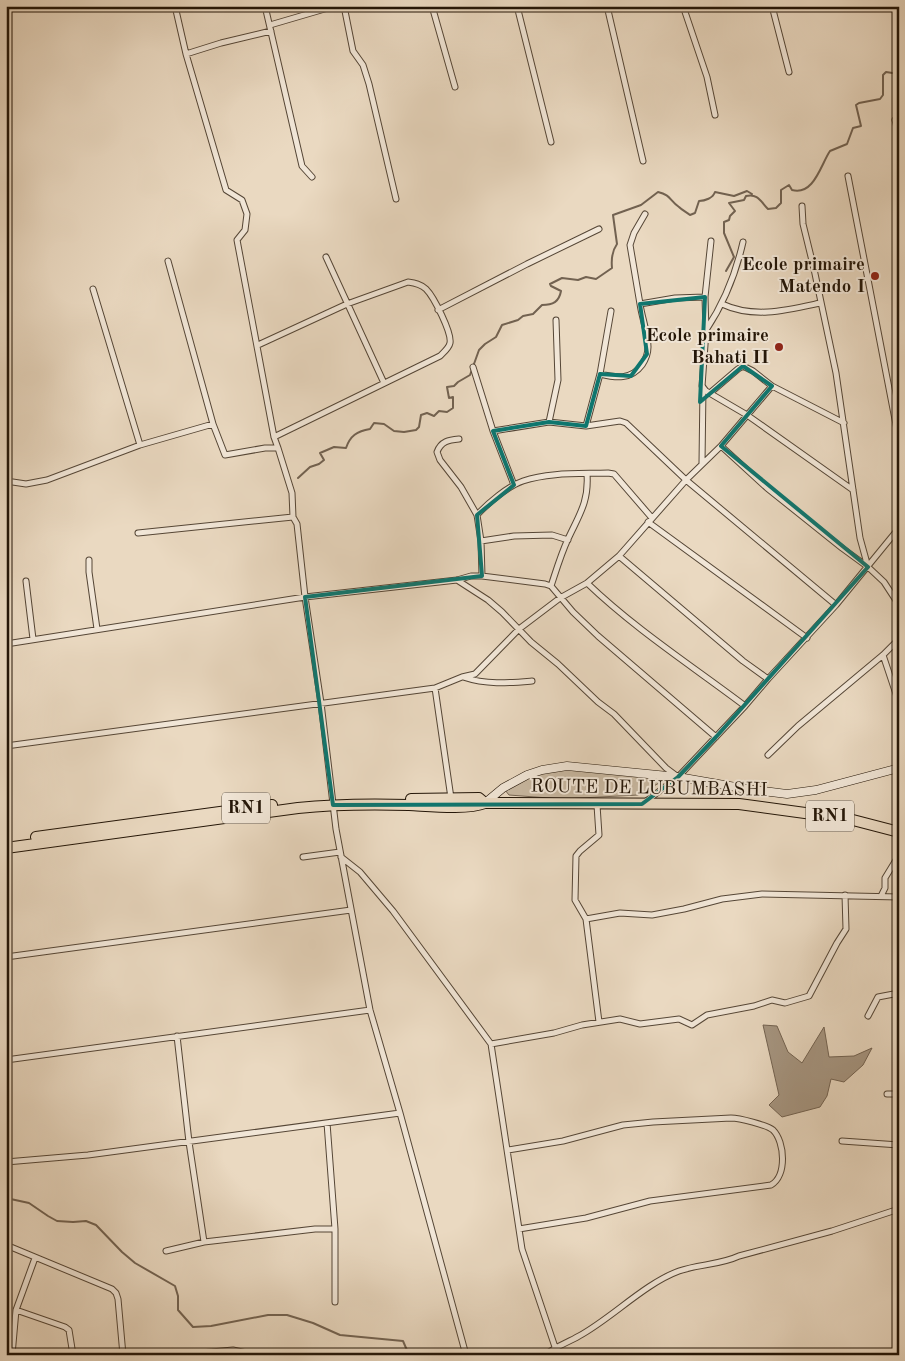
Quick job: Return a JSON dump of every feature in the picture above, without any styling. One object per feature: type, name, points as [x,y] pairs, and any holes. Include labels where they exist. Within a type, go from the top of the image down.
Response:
[{"type":"highway","name":"ROUTE DE LUBUMBASHI","points":[[6,841],[248,808],[333,802],[451,798],[480,798],[485,803]]},
{"type":"highway","name":"ROUTE DE LUBUMBASHI","points":[[6,848],[333,802],[469,806],[478,806],[485,803],[597,805],[720,804],[769,808],[849,819],[899,832]]},
{"type":"street","points":[[175,6],[186,54],[226,190],[242,200],[247,214],[245,230],[237,240],[274,437],[292,492],[292,517],[298,524],[304,597],[340,854],[370,1010],[400,1112],[466,1355]]},
{"type":"street","points":[[265,6],[302,166],[312,177]]},
{"type":"street","points":[[186,54],[328,8],[343,6],[353,51],[363,65],[369,84],[396,199]]},
{"type":"street","points":[[432,6],[456,87]]},
{"type":"street","points":[[517,6],[551,142]]},
{"type":"street","points":[[607,6],[643,161]]},
{"type":"street","points":[[683,6],[707,77],[715,115]]},
{"type":"street","points":[[772,6],[788,72]]},
{"type":"street","points":[[895,120],[899,135]]},
{"type":"street","points":[[848,176],[899,440]]},
{"type":"street","points":[[802,206],[803,224],[836,373],[860,538],[868,567]]},
{"type":"street","points":[[600,374],[623,378],[631,376],[643,363],[648,354],[630,245],[634,233],[646,214]]},
{"type":"street","points":[[438,310],[599,229]]},
{"type":"street","points":[[702,463],[701,447],[704,404],[702,386],[706,331],[705,297],[711,241]]},
{"type":"street","points":[[706,331],[722,304],[743,242]]},
{"type":"street","points":[[326,257],[384,383]]},
{"type":"street","points":[[168,261],[213,424],[225,455],[265,448],[278,448]]},
{"type":"street","points":[[258,345],[347,304],[408,282],[418,284],[426,290],[438,310],[450,338],[449,346],[440,356],[274,437]]},
{"type":"street","points":[[93,289],[140,445]]},
{"type":"street","points":[[640,304],[675,298],[705,297]]},
{"type":"street","points":[[722,304],[735,310],[756,312],[792,309],[820,303]]},
{"type":"street","points":[[586,426],[600,374],[611,312]]},
{"type":"street","points":[[549,422],[558,380],[556,320]]},
{"type":"street","points":[[710,393],[744,366],[754,371],[772,386],[844,423]]},
{"type":"street","points":[[473,368],[493,431],[514,485]]},
{"type":"street","points":[[702,386],[710,393],[747,415],[853,490]]},
{"type":"street","points":[[6,746],[435,688],[475,674],[519,629],[560,598],[587,583],[619,556],[686,480],[721,446],[772,386]]},
{"type":"street","points":[[493,431],[549,422],[586,426],[620,421],[626,423],[686,480],[836,605]]},
{"type":"street","points":[[6,481],[26,484],[46,480],[140,445],[213,424]]},
{"type":"street","points":[[459,439],[449,440],[441,444],[437,452],[440,460],[461,487],[477,515],[482,541],[482,576]]},
{"type":"street","points":[[721,446],[768,488],[868,567],[884,582],[899,605]]},
{"type":"street","points":[[477,515],[514,485],[523,481],[546,476],[608,472],[614,474],[650,520],[807,638]]},
{"type":"street","points":[[551,586],[568,540],[583,510],[588,489],[588,474]]},
{"type":"street","points":[[138,533],[292,517]]},
{"type":"street","points":[[642,804],[678,777],[746,706],[768,679],[836,605],[899,528]]},
{"type":"street","points":[[892,536],[899,534]]},
{"type":"street","points":[[482,541],[514,536],[552,535],[568,540]]},
{"type":"street","points":[[619,556],[743,661],[768,679]]},
{"type":"street","points":[[89,560],[89,572],[98,629]]},
{"type":"street","points":[[6,644],[304,597],[458,580],[471,576],[545,584],[551,586],[573,612],[598,636],[716,738]]},
{"type":"street","points":[[458,580],[488,600],[531,642],[614,714],[666,768],[678,777]]},
{"type":"street","points":[[26,582],[33,639]]},
{"type":"street","points":[[587,583],[650,637],[746,706]]},
{"type":"street","points":[[768,755],[832,696],[883,655],[899,639]]},
{"type":"street","points":[[883,655],[899,703]]},
{"type":"street","points":[[462,677],[478,682],[496,684],[532,681]]},
{"type":"street","points":[[435,688],[451,798]]},
{"type":"street","points":[[485,803],[527,775],[566,766],[678,777],[787,794],[816,790],[899,768]]},
{"type":"street","points":[[597,805],[599,835],[576,856],[575,900],[586,920],[599,1022]]},
{"type":"street","points":[[303,857],[340,854],[360,872],[393,911],[491,1044],[524,1256],[556,1346]]},
{"type":"street","points":[[882,896],[886,888],[885,878],[899,855]]},
{"type":"street","points":[[586,920],[620,913],[652,915],[722,899],[762,894],[899,897]]},
{"type":"street","points":[[491,1044],[620,1019],[640,1024],[680,1020],[692,1025],[707,1015],[754,1006],[772,1000],[785,1003],[809,996],[846,929],[845,896]]},
{"type":"street","points":[[6,957],[351,910]]},
{"type":"street","points":[[868,1016],[878,997],[899,993]]},
{"type":"street","points":[[6,1060],[370,1010]]},
{"type":"street","points":[[177,1036],[189,1142],[204,1242]]},
{"type":"street","points":[[887,1094],[899,1094]]},
{"type":"street","points":[[6,1162],[88,1155],[400,1112]]},
{"type":"street","points":[[508,1150],[563,1141],[623,1125],[731,1118],[737,1118],[772,1129],[782,1149],[781,1169],[776,1182],[771,1185],[650,1201],[586,1218],[519,1229]]},
{"type":"street","points":[[327,1123],[335,1229],[335,1302]]},
{"type":"street","points":[[842,1141],[899,1145]]},
{"type":"street","points":[[546,1355],[556,1346],[579,1336],[650,1287],[678,1272],[729,1261],[739,1256],[832,1231],[899,1209]]},
{"type":"street","points":[[166,1251],[204,1242],[315,1229],[335,1229]]},
{"type":"street","points":[[6,1245],[112,1290],[116,1294],[122,1353],[101,1355]]},
{"type":"street","points":[[12,1355],[16,1310],[35,1258]]},
{"type":"street","points":[[16,1310],[69,1330],[73,1355]]},
{"type":"street","points":[[179,1355],[233,1350],[256,1355]]},
{"type":"highlighted area","points":[[705,297],[700,402],[743,366],[772,386],[721,446],[868,567],[678,777],[642,804],[333,805],[305,597],[482,576],[477,515],[514,485],[493,431],[549,422],[586,426],[600,374],[631,376],[647,354],[640,304]]},
{"type":"shaded area","points":[[568,767],[666,779],[638,795],[562,799],[509,795],[505,790],[530,775]]},
{"type":"shaded area","points":[[763,1025],[777,1026],[788,1052],[802,1063],[824,1027],[829,1057],[854,1056],[872,1048],[863,1065],[844,1082],[831,1079],[827,1096],[820,1107],[782,1117],[769,1105],[779,1095]]},
{"type":"waterway","points":[[726,271],[734,257],[724,233],[724,222],[729,220],[735,211],[729,203],[744,200],[746,196],[750,195],[759,199],[768,209],[776,208],[781,203],[781,190],[789,185],[792,190],[800,191],[806,188],[816,178],[830,151],[847,144],[853,128],[861,126],[856,105],[880,99],[883,95],[883,75],[886,72],[899,74]]},
{"type":"waterway","points":[[298,478],[310,467],[324,460],[320,453],[334,447],[346,448],[355,435],[370,429],[374,423],[384,424],[394,431],[416,430],[419,427],[421,415],[427,413],[434,416],[439,411],[447,412],[453,408],[453,397],[449,398],[447,387],[454,386],[470,375],[479,350],[496,337],[502,325],[533,314],[542,305],[555,302],[559,298],[561,291],[550,284],[562,278],[578,280],[586,277],[596,279],[612,268],[612,255],[617,244],[613,215],[641,205],[658,192],[668,196],[690,215],[695,213],[699,201],[708,199],[715,192],[734,196],[747,191],[752,194]]},
{"type":"waterway","points":[[6,1198],[29,1203],[57,1221],[86,1221],[96,1225],[135,1263],[175,1286],[178,1296],[178,1310],[193,1327],[211,1326],[268,1315],[287,1315],[313,1323],[340,1335],[403,1341],[409,1355]]},
{"type":"place","name":"Ecole primaire Matendo I","points":[[875,276]]},
{"type":"place","name":"Ecole primaire Bahati II","points":[[779,347]]}]
